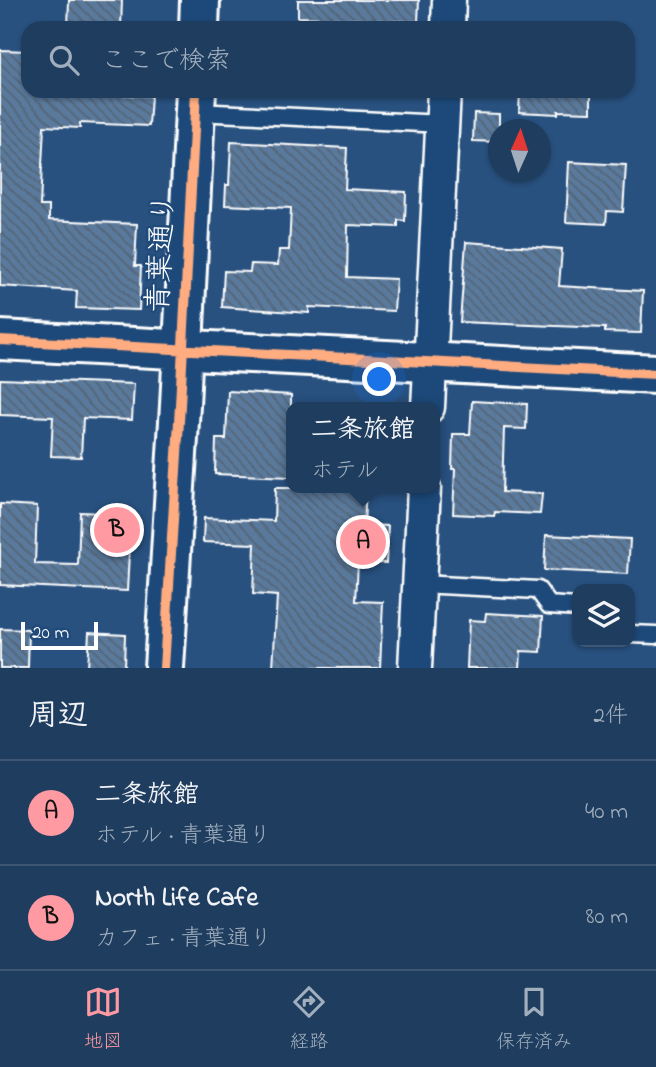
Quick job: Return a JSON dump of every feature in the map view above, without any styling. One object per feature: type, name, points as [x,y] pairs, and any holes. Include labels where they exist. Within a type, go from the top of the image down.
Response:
[{"type":"street","points":[[199,21],[200,0]]},
{"type":"street","points":[[448,21],[449,0]]},
{"type":"street","points":[[428,402],[444,98]]},
{"type":"street","name":"青葉通り","points":[[164,668],[195,102]]},
{"type":"street","points":[[0,340],[656,374]]},
{"type":"street","points":[[415,668],[424,493]]},
{"type":"lane","points":[[195,102],[443,124]]},
{"type":"lane","points":[[419,584],[538,590],[549,605],[572,607]]},
{"type":"lane","points":[[635,634],[656,635]]},
{"type":"building","points":[[69,0],[122,0],[121,21],[68,21]]},
{"type":"building","points":[[298,0],[419,0],[418,21],[298,17]]},
{"type":"building","points":[[0,50],[21,51],[21,98],[151,98],[149,126],[80,123],[80,128],[44,126],[40,206],[49,206],[49,220],[137,224],[135,266],[141,266],[139,310],[76,308],[77,291],[0,286]]},
{"type":"building","points":[[520,98],[591,98],[591,112],[519,112]]},
{"type":"building","points":[[474,113],[499,114],[499,119],[488,119],[488,142],[473,141]]},
{"type":"building","points":[[231,142],[347,148],[345,189],[406,192],[405,221],[398,220],[398,227],[348,225],[347,277],[396,279],[394,311],[309,307],[309,313],[222,307],[224,271],[250,272],[251,264],[278,265],[279,250],[289,250],[291,208],[225,205]]},
{"type":"building","points":[[569,162],[626,165],[623,212],[607,211],[606,224],[566,222]]},
{"type":"building","points":[[466,242],[562,249],[559,286],[643,291],[641,333],[605,332],[605,328],[460,322]]},
{"type":"building","points":[[0,379],[134,384],[132,420],[83,418],[81,457],[51,456],[53,417],[0,415]]},
{"type":"building","points":[[228,391],[291,395],[291,402],[286,402],[286,477],[215,474],[216,439],[226,439]]},
{"type":"building","points":[[472,401],[527,404],[526,429],[504,428],[502,492],[542,494],[540,514],[453,514],[453,434],[470,434]]},
{"type":"building","points":[[275,488],[286,488],[286,493],[366,493],[364,525],[388,526],[386,563],[358,562],[356,601],[383,602],[380,668],[273,668],[277,596],[253,594],[255,544],[203,542],[204,518],[274,521]]},
{"type":"building","points":[[0,504],[37,506],[35,564],[78,565],[80,512],[131,514],[127,591],[0,585]]},
{"type":"building","points":[[546,535],[630,539],[628,574],[544,570]]},
{"type":"building","points":[[486,613],[543,616],[541,652],[521,651],[520,668],[467,668],[469,620],[485,621]]},
{"type":"building","points":[[0,629],[29,630],[28,668],[0,668]]},
{"type":"building","points":[[89,632],[125,634],[124,668],[87,668]]},
{"type":"cycle path","points":[[164,668],[196,98]]},
{"type":"cycle path","points":[[0,340],[656,374]]},
{"type":"place","name":"North Life Cafe","points":[[117,530]]},
{"type":"place","name":"二条旅館","points":[[363,542]]}]
